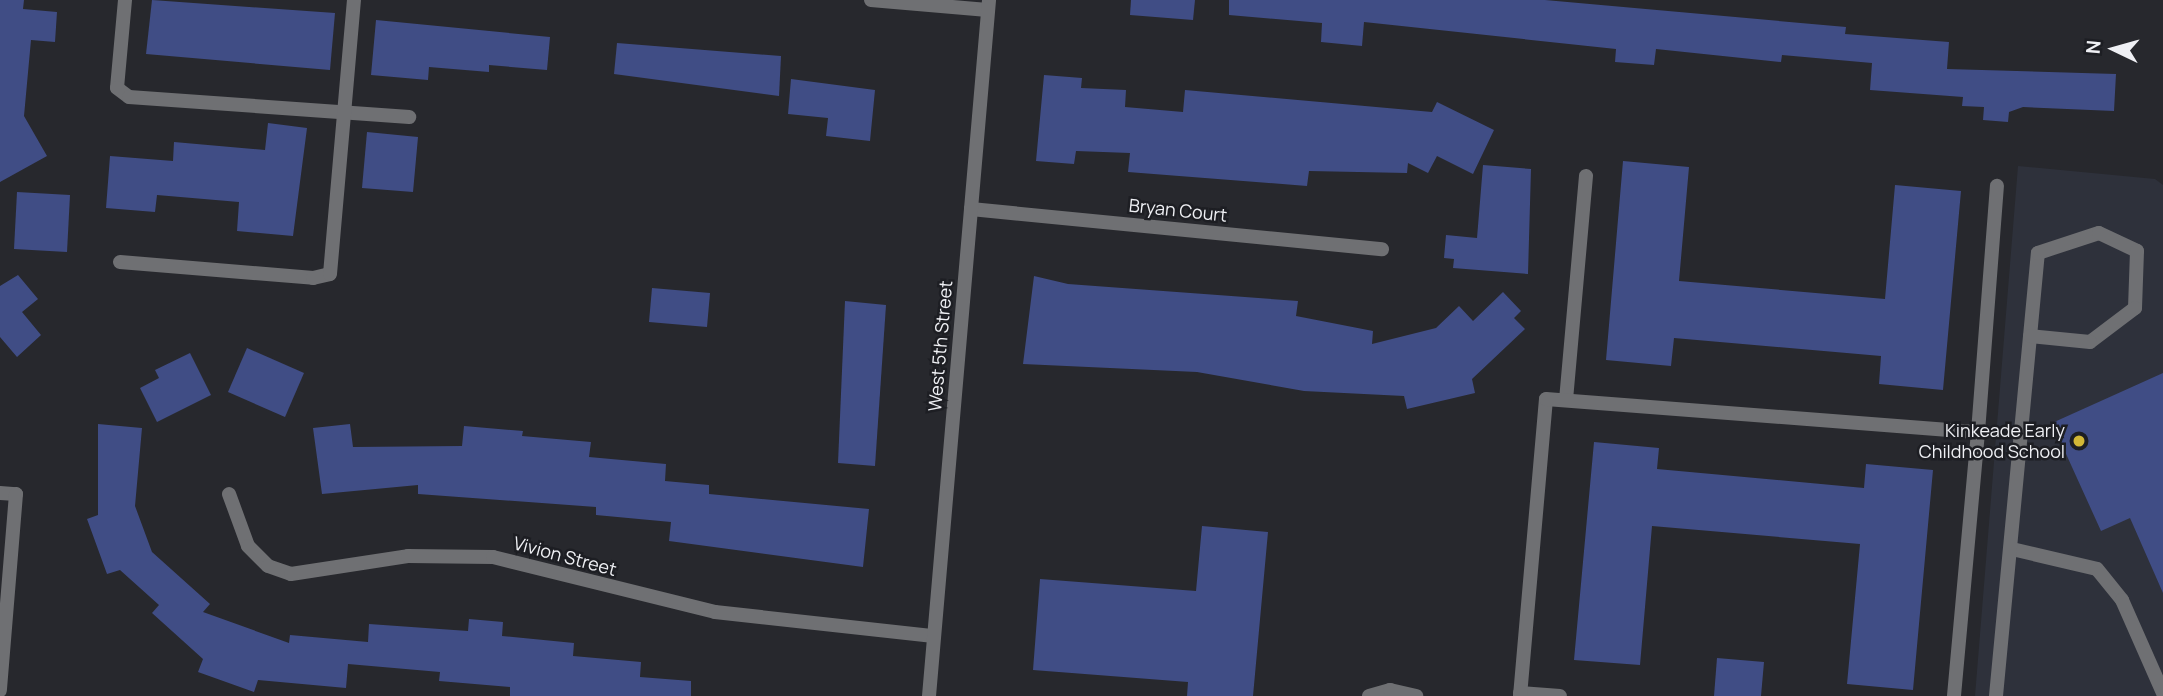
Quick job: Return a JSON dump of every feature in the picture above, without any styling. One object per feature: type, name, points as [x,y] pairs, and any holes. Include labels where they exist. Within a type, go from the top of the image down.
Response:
[{"type":"street","points":[[125,0],[117,88],[130,97],[409,117]]},
{"type":"street","points":[[120,262],[313,278],[330,274],[354,0]]},
{"type":"street","points":[[871,0],[988,5]]},
{"type":"street","name":"West 5th Street","points":[[929,696],[988,5]]},
{"type":"street","points":[[1566,400],[1586,176]]},
{"type":"street","points":[[1954,696],[1997,186]]},
{"type":"street","name":"Bryan Court","points":[[971,209],[1382,249]]},
{"type":"street","points":[[1996,696],[2012,549],[2030,336],[2038,253],[2099,233],[2137,251],[2135,308],[2091,342],[2030,336]]},
{"type":"street","points":[[1560,696],[1520,694],[1546,399],[1978,432]]},
{"type":"street","points":[[0,493],[16,494],[0,690]]},
{"type":"street","name":"Vivion Street","points":[[229,494],[248,546],[268,566],[291,574],[408,556],[492,557],[715,612],[934,636]]},
{"type":"street","points":[[2012,549],[2097,569],[2122,600],[2163,693]]},
{"type":"street","points":[[1369,696],[1390,690],[1416,696]]},
{"type":"shaded area","name":"Kinkeade Early Childhood School","points":[[2018,166],[2155,179],[2163,185],[2163,696],[1975,696]]},
{"type":"building","points":[[0,0],[24,0],[23,9],[57,12],[55,42],[31,40],[24,116],[47,156],[0,182]]},
{"type":"building","points":[[152,0],[335,13],[330,70],[146,54]]},
{"type":"building","points":[[1131,0],[1195,0],[1193,20],[1130,15]]},
{"type":"building","points":[[1229,0],[1545,0],[1846,27],[1845,34],[1949,42],[1947,69],[2116,74],[2114,111],[2023,107],[2009,112],[2008,122],[1983,120],[1984,107],[1962,106],[1963,97],[1870,90],[1872,63],[1782,55],[1781,62],[1656,49],[1654,65],[1615,62],[1616,49],[1364,22],[1362,46],[1321,42],[1322,23],[1229,15]]},
{"type":"building","points":[[376,20],[550,37],[547,70],[489,65],[489,72],[429,67],[428,80],[371,75]]},
{"type":"building","points":[[617,43],[781,56],[779,96],[614,74]]},
{"type":"building","points":[[1044,75],[1082,78],[1081,88],[1126,90],[1125,107],[1183,112],[1185,90],[1432,112],[1437,102],[1494,130],[1473,174],[1437,156],[1428,173],[1408,163],[1407,173],[1309,171],[1307,186],[1128,172],[1130,153],[1076,151],[1074,164],[1036,161]]},
{"type":"building","points":[[791,79],[875,90],[870,141],[826,136],[828,118],[788,114]]},
{"type":"building","points":[[268,123],[307,128],[293,236],[237,231],[239,202],[157,195],[155,212],[106,208],[110,156],[173,161],[174,142],[265,150]]},
{"type":"building","points":[[367,132],[418,137],[413,192],[362,188]]},
{"type":"building","points":[[1623,161],[1689,167],[1679,281],[1885,299],[1895,185],[1961,191],[1943,390],[1879,384],[1881,356],[1674,338],[1671,366],[1606,360]]},
{"type":"building","points":[[1483,165],[1531,169],[1528,274],[1453,268],[1454,259],[1444,258],[1446,235],[1477,238]]},
{"type":"building","points":[[17,192],[70,195],[67,252],[14,249]]},
{"type":"building","points":[[18,275],[38,299],[22,312],[41,335],[17,357],[0,337],[0,286]]},
{"type":"building","points":[[1034,276],[1068,284],[1298,301],[1296,316],[1373,331],[1372,344],[1436,328],[1459,306],[1473,321],[1503,292],[1521,311],[1514,318],[1525,329],[1472,379],[1475,393],[1407,409],[1404,396],[1304,391],[1197,372],[1023,364]]},
{"type":"building","points":[[652,288],[710,293],[707,327],[649,322]]},
{"type":"building","points":[[845,301],[886,305],[875,466],[838,463]]},
{"type":"building","points":[[247,348],[304,373],[285,417],[228,392]]},
{"type":"building","points":[[190,353],[211,395],[157,422],[140,388],[159,378],[155,370]]},
{"type":"building","points":[[2163,373],[2163,593],[2130,518],[2101,531],[2052,423]]},
{"type":"building","points":[[98,424],[142,428],[135,506],[152,552],[210,604],[203,612],[289,643],[290,635],[368,642],[369,624],[468,631],[469,619],[503,622],[502,636],[574,643],[573,656],[641,662],[640,677],[691,681],[691,696],[510,696],[510,687],[439,681],[440,672],[348,664],[346,688],[258,680],[254,692],[198,672],[203,659],[152,613],[159,605],[120,570],[107,574],[87,519],[98,515]]},
{"type":"building","points":[[350,424],[353,447],[462,446],[464,426],[523,431],[522,436],[591,442],[589,457],[666,464],[665,481],[709,485],[709,494],[869,509],[863,567],[669,541],[671,522],[596,515],[596,507],[418,494],[418,485],[322,494],[313,428]]},
{"type":"building","points":[[1594,442],[1659,448],[1657,469],[1864,488],[1866,464],[1933,470],[1913,690],[1847,684],[1860,544],[1652,526],[1640,665],[1574,660]]},
{"type":"building","points":[[1202,526],[1268,532],[1253,696],[1187,696],[1188,682],[1033,670],[1040,579],[1196,591]]},
{"type":"building","points":[[1717,658],[1764,662],[1761,696],[1714,696]]},
{"type":"place","name":"Kinkeade Early Childhood School","points":[[2079,441]]}]
